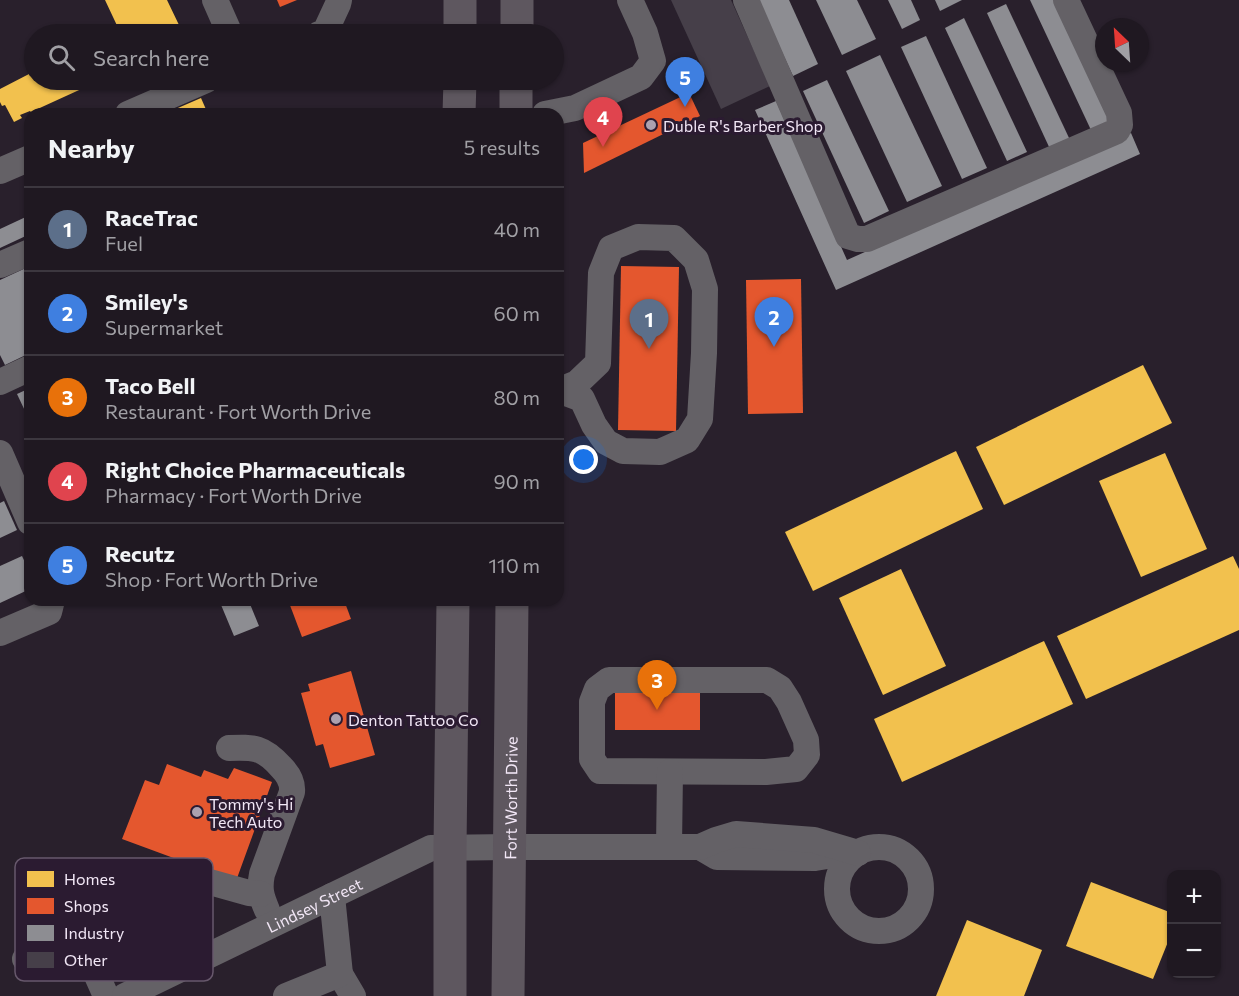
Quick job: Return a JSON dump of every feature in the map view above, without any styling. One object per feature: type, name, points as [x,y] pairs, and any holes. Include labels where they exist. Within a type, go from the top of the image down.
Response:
[{"type":"main road","points":[[460,0],[460,24]]},
{"type":"main road","points":[[517,0],[517,24]]},
{"type":"main road","points":[[459,108],[460,90]]},
{"type":"main road","points":[[516,90],[516,108]]},
{"type":"main road","points":[[450,996],[453,606]]},
{"type":"main road","name":"Fort Worth Drive","points":[[508,996],[512,606]]},
{"type":"street","points":[[215,0],[226,24]]},
{"type":"street","points":[[329,24],[339,0]]},
{"type":"street","points":[[564,110],[575,108],[641,77],[653,61],[645,33],[630,0]]},
{"type":"street","points":[[746,0],[848,236],[867,239],[1117,131],[1120,125],[1119,113],[1066,0]]},
{"type":"street","points":[[142,108],[183,90]]},
{"type":"street","points":[[0,171],[24,161]]},
{"type":"street","points":[[564,388],[578,383],[598,363],[601,273],[611,248],[638,237],[674,238],[696,260],[705,289],[700,419],[687,440],[660,452],[623,451],[606,442],[594,425],[582,399],[564,392]]},
{"type":"street","points":[[0,265],[24,255]]},
{"type":"street","points":[[0,382],[24,371]]},
{"type":"street","points":[[0,453],[24,508]]},
{"type":"street","points":[[0,633],[49,612],[50,606]]},
{"type":"street","points":[[609,680],[767,680],[780,688],[806,740],[807,755],[796,769],[766,772],[670,772],[600,771],[592,759],[592,702],[597,688],[609,680]]},
{"type":"street","points":[[229,748],[261,750],[270,755],[287,774],[293,785],[262,874],[260,887],[273,925]]},
{"type":"street","points":[[669,847],[670,772]]},
{"type":"street","name":"Lindsey Street","points":[[213,954],[431,849],[700,847],[736,834],[814,840],[858,853]]},
{"type":"street","points":[[213,883],[261,894]]},
{"type":"street","points":[[286,996],[346,985],[332,896]]},
{"type":"street","points":[[99,981],[106,996]]},
{"type":"street","name":"Lindsey Street","points":[[125,996],[156,981]]},
{"type":"building: Homes","points":[[105,0],[167,0],[179,24],[116,24]]},
{"type":"building: Homes","points":[[24,77],[24,90],[79,90],[40,108],[24,108],[24,113],[20,115],[22,118],[14,122],[5,105],[2,106],[0,102],[0,89]]},
{"type":"building: Homes","points":[[201,98],[205,108],[178,108]]},
{"type":"building: Homes","points":[[1143,365],[1172,423],[1004,505],[976,447]]},
{"type":"building: Homes","points":[[956,451],[983,509],[813,591],[785,532]]},
{"type":"building: Homes","points":[[1165,453],[1207,549],[1141,577],[1099,481]]},
{"type":"building: Homes","points":[[1233,556],[1239,569],[1239,630],[1086,699],[1057,636]]},
{"type":"building: Homes","points":[[901,569],[946,666],[883,695],[839,598]]},
{"type":"building: Homes","points":[[1044,641],[1073,704],[902,782],[874,719]]},
{"type":"building: Homes","points":[[1091,882],[1167,911],[1167,944],[1153,979],[1066,946]]},
{"type":"building: Homes","points":[[967,920],[1042,950],[1024,996],[936,996]]},
{"type":"building: Shops","points":[[277,0],[297,0],[280,7]]},
{"type":"building: Shops","points":[[689,93],[700,116],[584,173],[583,143]]},
{"type":"building: Shops","points":[[621,266],[679,267],[676,431],[618,430]]},
{"type":"building: Shops","points":[[801,279],[803,413],[748,414],[746,280]]},
{"type":"building: Shops","points":[[290,606],[346,606],[351,619],[302,637]]},
{"type":"building: Shops","name":"Denton Tattoo Co","points":[[351,671],[375,755],[330,768],[323,744],[316,746],[301,693],[310,691],[308,684]]},
{"type":"building: Shops","points":[[615,689],[700,689],[700,730],[615,730]]},
{"type":"building: Shops","name":"Tommy's Hi Tech Auto","points":[[167,764],[201,777],[204,770],[228,779],[234,768],[272,782],[236,881],[213,873],[213,858],[174,858],[122,839],[145,780],[159,785]]},
{"type":"building: Industry","points":[[758,0],[789,0],[818,64],[793,76]]},
{"type":"building: Industry","points":[[816,0],[857,0],[876,39],[842,55]]},
{"type":"building: Industry","points":[[888,0],[911,0],[920,20],[902,29]]},
{"type":"building: Industry","points":[[935,0],[962,0],[940,11]]},
{"type":"building: Industry","points":[[1030,0],[1054,0],[1110,121],[1091,130]]},
{"type":"building: Industry","points":[[1006,4],[1070,140],[1050,149],[987,13]]},
{"type":"building: Industry","points":[[964,18],[1027,152],[1007,161],[945,28]]},
{"type":"building: Industry","points":[[926,36],[987,168],[962,179],[901,47]]},
{"type":"building: Industry","points":[[880,55],[942,186],[907,202],[846,71]]},
{"type":"building: Industry","points":[[827,80],[889,211],[864,223],[803,91]]},
{"type":"building: Industry","points":[[776,101],[847,260],[1131,133],[1140,154],[836,290],[755,110]]},
{"type":"building: Industry","points":[[24,218],[24,237],[0,248],[0,229]]},
{"type":"building: Industry","points":[[24,269],[24,356],[5,365],[0,355],[0,280]]},
{"type":"building: Industry","points":[[24,391],[24,409],[17,394]]},
{"type":"building: Industry","points":[[4,501],[17,530],[0,538],[0,503]]},
{"type":"building: Industry","points":[[22,556],[24,560],[24,592],[0,603],[0,566]]},
{"type":"building: Industry","points":[[222,606],[251,606],[259,626],[234,636]]},
{"type":"building: Other","points":[[671,0],[731,0],[770,86],[721,109]]},
{"type":"place","name":"Recutz","points":[[685,107]]},
{"type":"place","name":"Duble R's Barber Shop","points":[[651,125]]},
{"type":"place","name":"Right Choice Pharmaceuticals","points":[[603,147]]},
{"type":"place","name":"Smiley's","points":[[774,347]]},
{"type":"place","name":"RaceTrac","points":[[649,349]]},
{"type":"place","name":"Taco Bell","points":[[657,710]]},
{"type":"place","name":"Denton Tattoo Co","points":[[336,719]]},
{"type":"place","name":"Tommy's Hi Tech Auto","points":[[197,812]]}]
